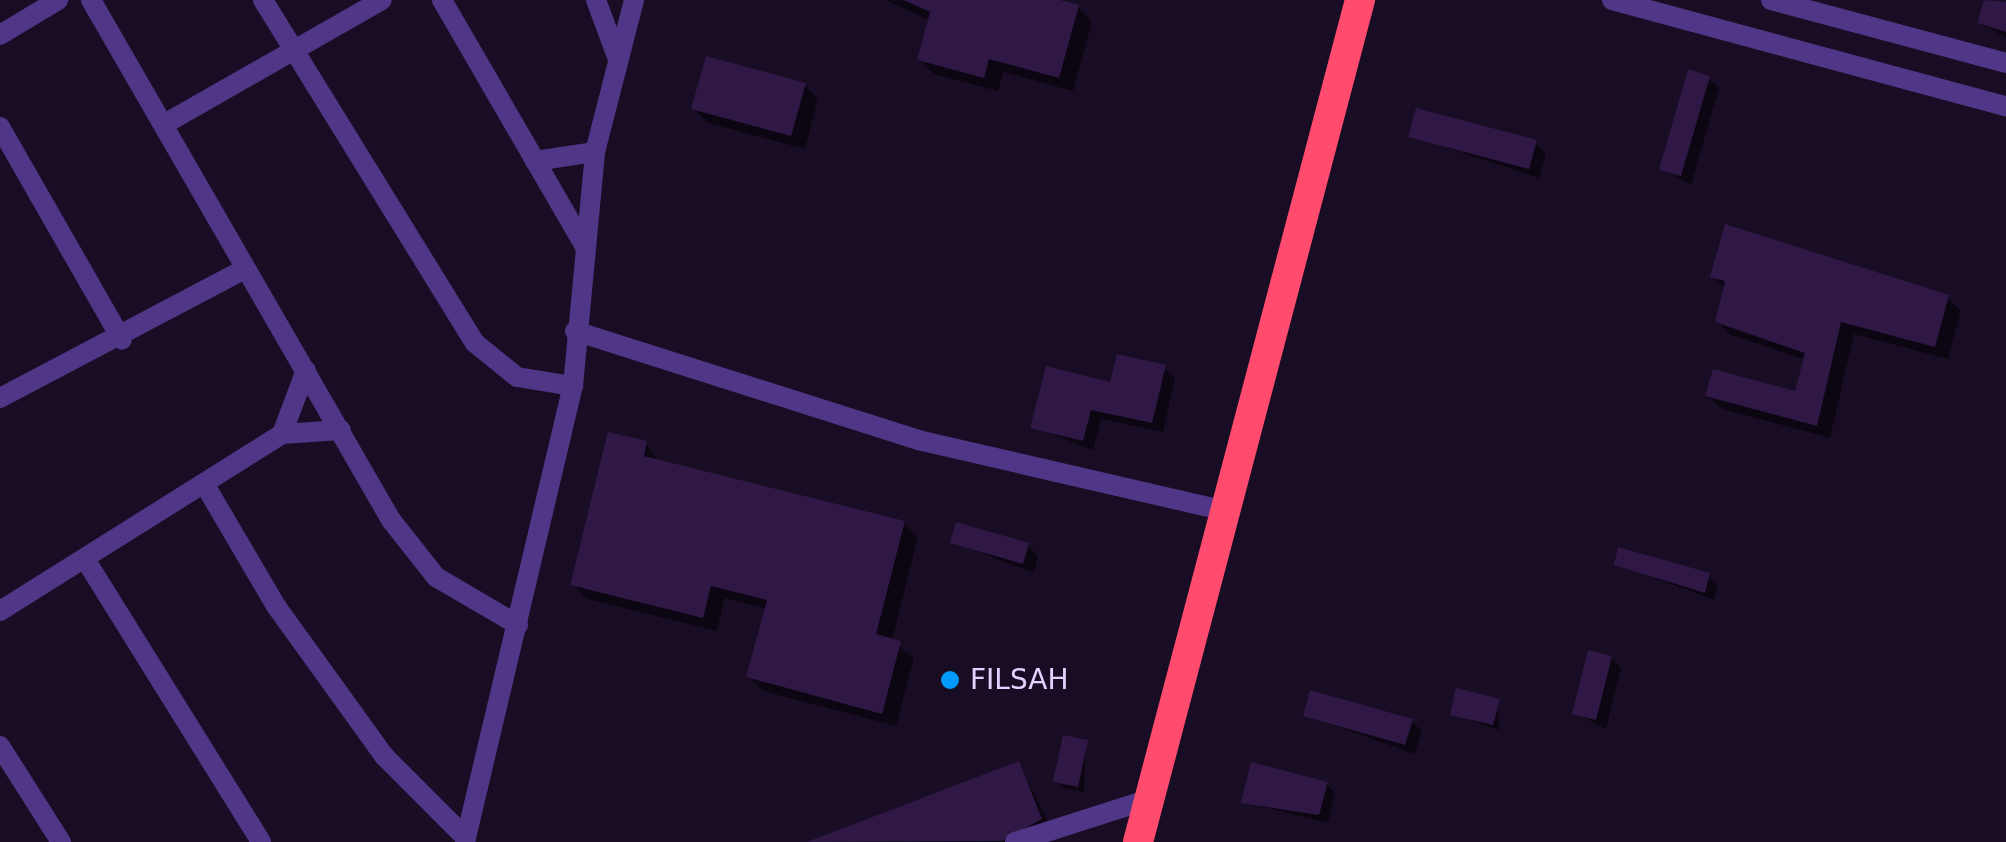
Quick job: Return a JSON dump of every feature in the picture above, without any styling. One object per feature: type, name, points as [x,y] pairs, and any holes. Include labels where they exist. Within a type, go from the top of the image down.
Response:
[{"type":"highway","points":[[1138,842],[1360,0]]},
{"type":"street","points":[[0,35],[58,0]]},
{"type":"street","points":[[90,0],[168,122],[245,269],[421,563],[518,625]]},
{"type":"street","points":[[263,0],[494,366],[572,386]]},
{"type":"street","points":[[168,122],[382,0]]},
{"type":"street","points":[[442,0],[586,248]]},
{"type":"street","points":[[596,0],[618,59]]},
{"type":"street","points":[[465,840],[572,386],[596,152],[634,0]]},
{"type":"street","points":[[1612,0],[2006,106]]},
{"type":"street","points":[[1771,0],[2006,63]]},
{"type":"street","points":[[0,127],[122,340]]},
{"type":"street","points":[[535,160],[596,152]]},
{"type":"street","points":[[0,398],[122,340],[245,269]]},
{"type":"street","points":[[575,330],[918,440],[1226,511]]},
{"type":"street","points":[[282,434],[306,370]]},
{"type":"street","points":[[0,611],[282,434],[341,430]]},
{"type":"street","points":[[206,485],[276,606],[384,756],[465,840]]},
{"type":"street","points":[[85,558],[261,842]]},
{"type":"street","points":[[0,746],[61,842]]},
{"type":"street","points":[[1016,842],[1150,799]]},
{"type":"building","points":[[904,0],[1060,0],[1079,5],[1059,78],[989,59],[984,78],[917,60],[930,12]]},
{"type":"building","points":[[1984,0],[2006,2],[2006,32],[1977,23]]},
{"type":"building","points":[[706,56],[806,83],[791,136],[691,109]]},
{"type":"building","points":[[1688,69],[1710,76],[1681,176],[1659,170]]},
{"type":"building","points":[[1416,108],[1537,140],[1529,169],[1408,137]]},
{"type":"building","points":[[1725,224],[1949,295],[1935,347],[1841,322],[1817,426],[1705,396],[1713,369],[1795,391],[1805,353],[1715,322],[1725,281],[1710,277]]},
{"type":"building","points":[[1117,354],[1166,365],[1152,423],[1091,410],[1083,441],[1030,428],[1046,366],[1110,382]]},
{"type":"building","points":[[608,432],[647,441],[644,456],[905,521],[876,634],[901,641],[882,714],[746,677],[767,600],[711,586],[703,618],[570,585]]},
{"type":"building","points":[[956,522],[1029,543],[1023,564],[950,543]]},
{"type":"building","points":[[1618,547],[1710,573],[1705,593],[1614,565]]},
{"type":"building","points":[[1588,650],[1612,656],[1596,720],[1572,714]]},
{"type":"building","points":[[1456,688],[1500,699],[1493,725],[1450,715]]},
{"type":"building","points":[[1310,690],[1413,719],[1405,745],[1303,716]]},
{"type":"building","points":[[1063,735],[1088,740],[1078,787],[1053,782]]},
{"type":"building","points":[[1019,761],[1042,819],[1002,841],[807,842]]},
{"type":"building","points":[[1251,762],[1328,782],[1319,815],[1241,803]]},
{"type":"place","name":"FILSAH","points":[[950,680]]}]
